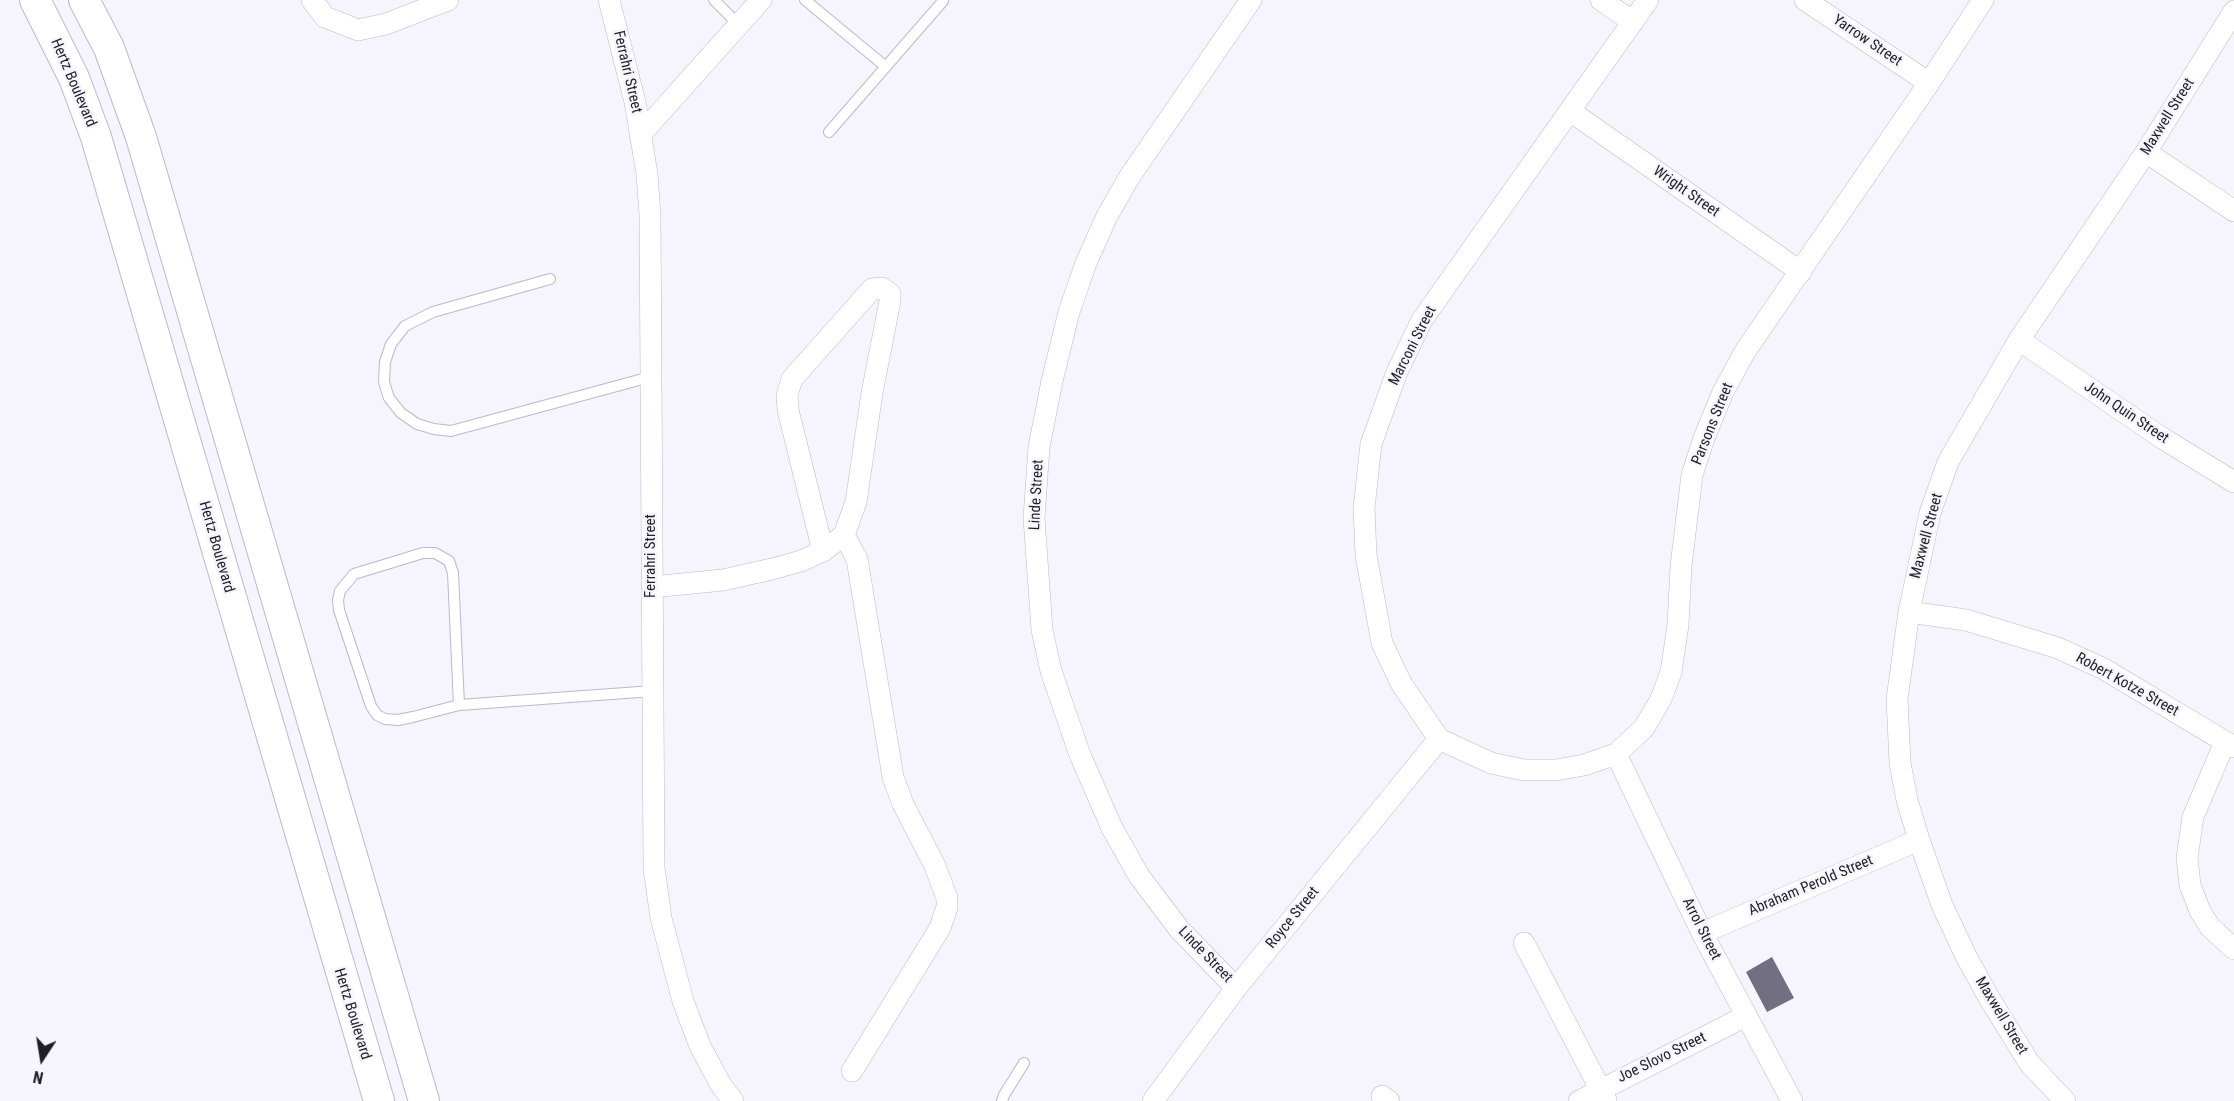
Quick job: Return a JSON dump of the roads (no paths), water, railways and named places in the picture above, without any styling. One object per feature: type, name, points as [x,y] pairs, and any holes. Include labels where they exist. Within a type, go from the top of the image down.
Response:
[{"type":"street","name":"Hertz Boulevard","points":[[35,0],[75,78],[96,137],[378,1101]]},
{"type":"street","points":[[84,0],[109,48],[141,137],[424,1101]]},
{"type":"street","points":[[312,0],[325,16],[358,30],[386,24],[448,0]]},
{"type":"street","name":"Ferrahri Street","points":[[609,0],[635,102],[647,174],[650,215],[654,868],[661,918],[683,1001],[700,1046],[721,1085],[733,1101]]},
{"type":"street","points":[[640,135],[761,0]]},
{"type":"street","name":"Linde Street","points":[[1236,988],[1179,929],[1139,876],[1112,828],[1084,765],[1051,671],[1042,630],[1034,518],[1040,447],[1052,381],[1069,312],[1086,263],[1107,216],[1130,176],[1251,0]]},
{"type":"street","points":[[1601,0],[1633,22]]},
{"type":"street","name":"Marconi Street","points":[[1439,739],[1401,683],[1382,643],[1366,555],[1364,508],[1371,444],[1397,372],[1422,320],[1648,0]]},
{"type":"street","name":"Yarrow Street","points":[[1805,0],[1929,83]]},
{"type":"street","name":"Parsons Street","points":[[1439,739],[1491,763],[1524,770],[1556,770],[1584,765],[1616,754],[1644,728],[1661,699],[1671,672],[1678,625],[1681,566],[1691,485],[1704,438],[1723,392],[1746,350],[1929,83],[1983,0]]},
{"type":"street","name":"Maxwell Street","points":[[2065,1101],[2030,1064],[1989,998],[1942,905],[1919,840],[1907,800],[1900,764],[1897,699],[1909,612],[1930,513],[1948,462],[2019,340],[2146,152],[2234,11]]},
{"type":"street","name":"Wright Street","points":[[1570,111],[1801,272]]},
{"type":"street","points":[[2146,152],[2234,211]]},
{"type":"street","points":[[652,586],[723,580],[801,561],[823,551],[844,535],[855,502],[872,393],[890,301],[890,294],[882,288],[872,289],[792,380],[787,395],[788,410],[823,551]]},
{"type":"street","name":"John Quin Street","points":[[2019,340],[2162,438],[2234,482]]},
{"type":"street","points":[[844,535],[857,560],[893,777],[903,804],[935,866],[947,898],[947,907],[940,928],[852,1071]]},
{"type":"street","name":"Robert Kotze Street","points":[[1909,612],[1966,620],[2058,648],[2104,669],[2230,745]]},
{"type":"street","name":"Royce Street","points":[[1153,1101],[1236,988],[1439,739]]},
{"type":"street","points":[[2230,745],[2193,817],[2187,858],[2190,885],[2200,911],[2210,927],[2234,949]]},
{"type":"street","points":[[278,760],[319,748]]},
{"type":"street","name":"Arrol Street","points":[[1616,754],[1702,933],[1792,1101]]},
{"type":"street","name":"Abraham Perold Street","points":[[1702,933],[1919,840]]},
{"type":"street","points":[[1524,944],[1603,1095]]},
{"type":"street","name":"Joe Slovo Street","points":[[1579,1101],[1603,1095],[1746,1016]]},
{"type":"lane","points":[[714,0],[739,25]]},
{"type":"lane","points":[[804,0],[886,67]]},
{"type":"lane","points":[[829,132],[943,1]]},
{"type":"lane","points":[[550,279],[433,312],[405,326],[391,344],[385,362],[384,382],[388,398],[401,414],[417,424],[451,431],[650,377]]},
{"type":"lane","points":[[459,705],[453,573],[449,561],[435,553],[423,553],[354,574],[340,591],[339,610],[371,706],[377,715],[398,720],[459,705],[653,690]]},
{"type":"lane","points":[[1002,1101],[1024,1063]]}]
